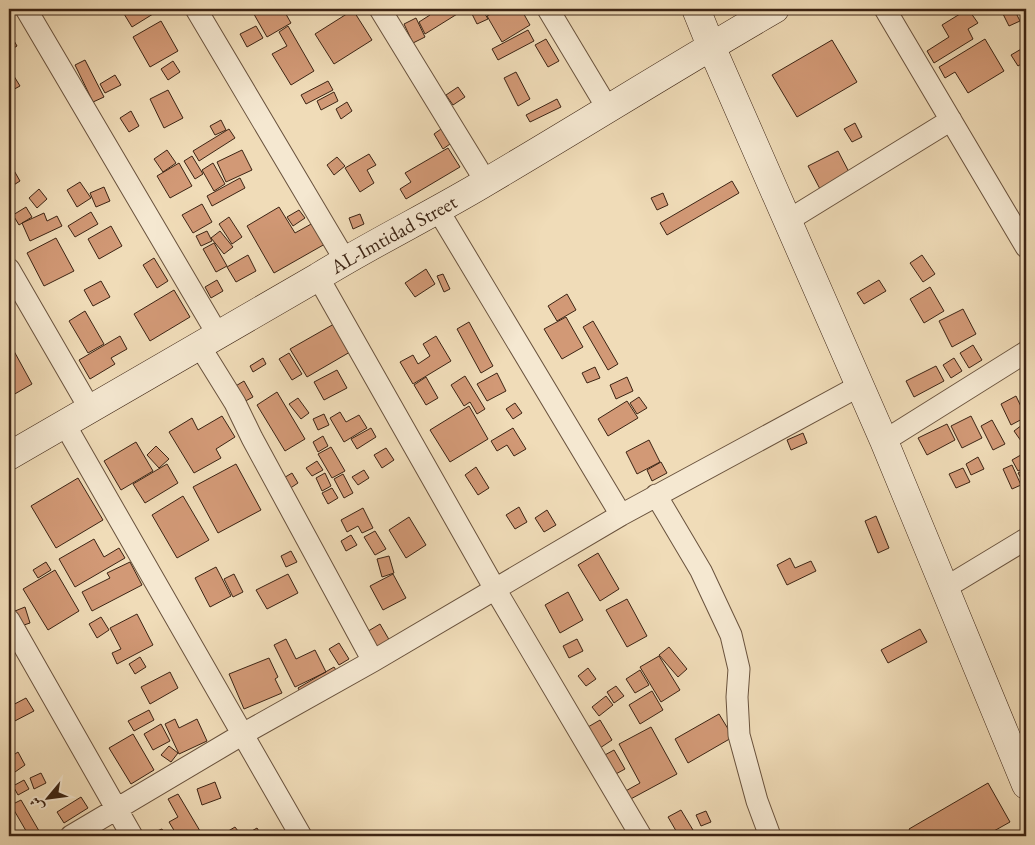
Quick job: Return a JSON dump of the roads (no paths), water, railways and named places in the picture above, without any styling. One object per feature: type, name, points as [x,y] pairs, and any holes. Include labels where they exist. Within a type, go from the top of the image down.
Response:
[{"type":"street","points":[[26,9],[209,340],[235,403],[257,447],[373,661]]},
{"type":"street","points":[[196,9],[345,260]]},
{"type":"street","points":[[380,9],[486,182]]},
{"type":"street","points":[[548,9],[608,109]]},
{"type":"street","points":[[696,9],[884,441],[945,588],[1020,749],[1026,785]]},
{"type":"street","name":"AL-Imtidad Street","points":[[9,456],[345,260],[486,182],[775,9]]},
{"type":"street","points":[[885,9],[1026,246]]},
{"type":"street","points":[[787,221],[951,120]]},
{"type":"street","points":[[438,210],[621,515]]},
{"type":"street","points":[[9,269],[90,409]]},
{"type":"street","points":[[318,277],[495,589],[641,836]]},
{"type":"street","points":[[884,441],[1026,352]]},
{"type":"street","points":[[71,836],[243,734],[373,661],[656,495],[859,386]]},
{"type":"street","points":[[64,423],[302,836]]},
{"type":"street","points":[[656,495],[701,571],[731,635],[739,669],[737,697],[739,735],[757,801],[770,836]]},
{"type":"street","points":[[945,588],[1026,539]]},
{"type":"street","points":[[10,627],[132,836]]}]
